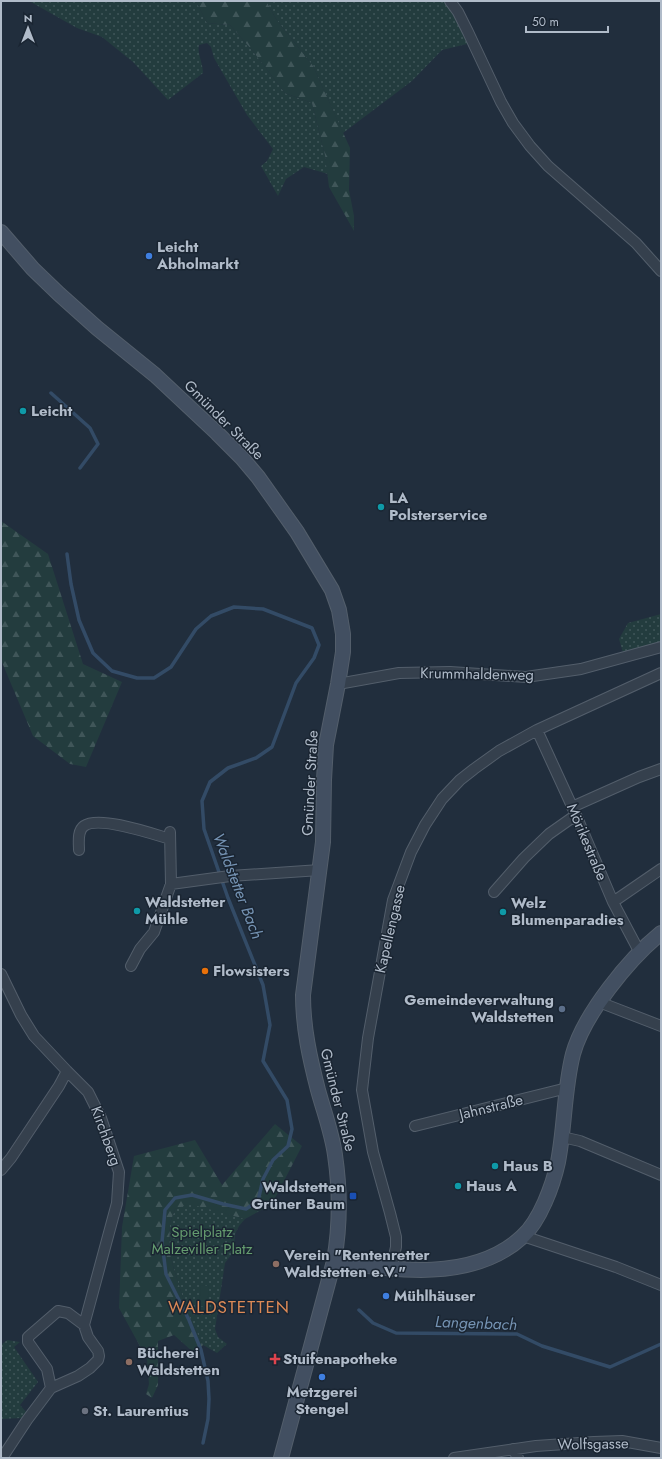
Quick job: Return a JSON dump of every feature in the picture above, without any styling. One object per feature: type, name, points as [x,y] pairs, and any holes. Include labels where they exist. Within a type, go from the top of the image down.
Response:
[{"type":"street","points":[[450,1],[458,12],[501,102],[513,123],[530,146],[548,166],[636,243],[661,271]]},
{"type":"street","name":"Gmünder Straße","points":[[1,232],[33,269],[59,294],[97,328],[155,375],[242,458],[258,477],[297,532],[332,590],[339,610],[343,634],[342,652],[338,684],[326,745],[323,842],[303,995],[303,1018],[306,1041],[318,1091],[330,1129],[335,1155],[338,1187],[337,1241],[334,1261],[281,1458]]},
{"type":"street","name":"Krummhaldenweg","points":[[338,684],[399,673],[450,672],[526,677],[581,669],[661,647]]},
{"type":"street","name":"Kapellengasse","points":[[391,1270],[396,1247],[396,1237],[373,1152],[362,1090],[368,1038],[393,900],[411,852],[425,825],[442,799],[460,780],[499,751],[537,730],[661,673]]},
{"type":"street","name":"Mörikestraße","points":[[537,730],[574,811],[612,902],[640,954]]},
{"type":"street","points":[[494,892],[524,858],[574,811],[640,777],[661,769]]},
{"type":"street","points":[[79,850],[80,831],[84,826],[96,823],[116,824],[170,835],[171,884],[154,932],[140,949],[131,966]]},
{"type":"street","points":[[612,902],[661,868]]},
{"type":"street","points":[[171,884],[230,876],[320,870]]},
{"type":"street","points":[[334,1261],[391,1270],[444,1269],[477,1262],[498,1254],[522,1236],[538,1216],[549,1192],[558,1163],[573,1053],[585,1026],[599,1002],[640,954],[661,933]]},
{"type":"street","name":"Kirchberg","points":[[1,974],[21,1015],[34,1036],[88,1092],[101,1118],[119,1172],[117,1203],[84,1325]]},
{"type":"street","points":[[599,1002],[661,1026]]},
{"type":"street","points":[[1,1170],[11,1158],[59,1086],[67,1071]]},
{"type":"street","name":"Jahnstraße","points":[[415,1126],[568,1088]]},
{"type":"street","points":[[562,1137],[580,1141],[661,1175]]},
{"type":"street","points":[[522,1236],[616,1267],[661,1285]]},
{"type":"street","points":[[2,1458],[27,1420],[51,1388],[78,1376],[90,1368],[98,1360],[98,1351],[88,1337],[84,1325],[68,1313],[58,1311],[28,1337],[28,1342],[47,1369],[51,1388]]},
{"type":"street","name":"Wolfsgasse","points":[[454,1458],[516,1454],[564,1444],[622,1441],[661,1448]]},
{"type":"green space","points":[[29,1],[196,1],[207,23],[230,25],[252,50],[285,93],[312,103],[325,155],[328,174],[304,167],[286,179],[278,196],[261,166],[267,161],[273,149],[247,115],[214,58],[211,47],[207,43],[199,45],[203,73],[168,100],[133,62],[102,37],[77,28]]},
{"type":"green space","points":[[196,1],[266,1],[276,19],[313,66],[350,148],[349,190],[354,216],[354,231],[329,187],[325,155],[312,103],[285,93],[252,50],[230,25],[207,23]]},
{"type":"green space","points":[[266,1],[447,1],[469,40],[467,44],[442,50],[412,81],[343,133],[313,66],[276,19]]},
{"type":"green space","points":[[1,521],[48,554],[83,664],[122,682],[86,767],[70,764],[33,736],[1,660]]},
{"type":"green space","points":[[661,614],[661,644],[624,656],[619,639],[628,623]]},
{"type":"green space","points":[[275,1124],[302,1146],[272,1204],[245,1219],[190,1204],[175,1209],[170,1223],[169,1250],[188,1314],[203,1345],[194,1353],[174,1335],[158,1341],[158,1385],[152,1398],[146,1394],[149,1384],[147,1359],[119,1308],[122,1227],[134,1156],[195,1140],[222,1185]]},
{"type":"green space","name":"Spielplatz Malzeviller Platz","points":[[190,1203],[245,1219],[235,1234],[234,1251],[225,1263],[215,1329],[218,1337],[227,1344],[217,1353],[203,1345],[188,1314],[169,1250],[170,1223],[175,1209]]},
{"type":"green space","points":[[201,1285],[209,1286],[207,1307],[199,1306]]},
{"type":"green space","points":[[7,1340],[20,1342],[14,1347],[38,1382],[20,1405],[27,1413],[22,1418],[1,1419],[1,1345]]},
{"type":"waterway","name":"Waldstetter Bach","points":[[51,393],[90,428],[98,444],[80,468]]},
{"type":"waterway","name":"Waldstetter Bach","points":[[67,554],[71,584],[79,620],[93,653],[112,671],[137,678],[154,678],[171,667],[196,629],[211,616],[234,607],[263,609],[312,628],[319,645],[314,658],[296,683],[272,747],[256,758],[228,768],[210,782],[202,801],[204,829],[228,898],[263,985],[270,1025],[263,1061],[287,1100],[292,1129],[288,1146],[273,1160],[263,1179],[258,1201],[246,1209],[192,1195],[175,1198],[165,1210],[162,1242],[166,1274],[189,1320],[201,1350],[208,1381],[208,1419],[203,1443]]},
{"type":"waterway","name":"Langenbach","points":[[359,1310],[373,1323],[396,1333],[517,1334],[542,1346],[610,1367],[661,1344]]},
{"type":"place","name":"Leicht Abholmarkt","points":[[149,256]]},
{"type":"place","name":"Leicht","points":[[23,411]]},
{"type":"place","name":"LA Polsterservice","points":[[381,507]]},
{"type":"place","name":"Waldstetter Mühle","points":[[137,911]]},
{"type":"place","name":"Welz Blumenparadies","points":[[503,912]]},
{"type":"place","name":"Flowsisters","points":[[205,971]]},
{"type":"place","name":"Gemeindeverwaltung Waldstetten","points":[[562,1009]]},
{"type":"place","name":"Haus B","points":[[495,1166]]},
{"type":"place","name":"Haus A","points":[[458,1186]]},
{"type":"place","name":"Waldstetten Grüner Baum","points":[[353,1196]]},
{"type":"place","name":"Verein \"Rentenretter Waldstetten e.V.\"","points":[[276,1264]]},
{"type":"place","name":"Mühlhäuser","points":[[386,1296]]},
{"type":"place","name":"Stuifenapotheke","points":[[275,1359]]},
{"type":"place","name":"Bücherei Waldstetten","points":[[129,1362]]},
{"type":"place","name":"Metzgerei Stengel","points":[[322,1377]]},
{"type":"place","name":"St. Laurentius","points":[[85,1411]]},
{"type":"district","name":"WALDSTETTEN","points":[[229,1307]]}]
